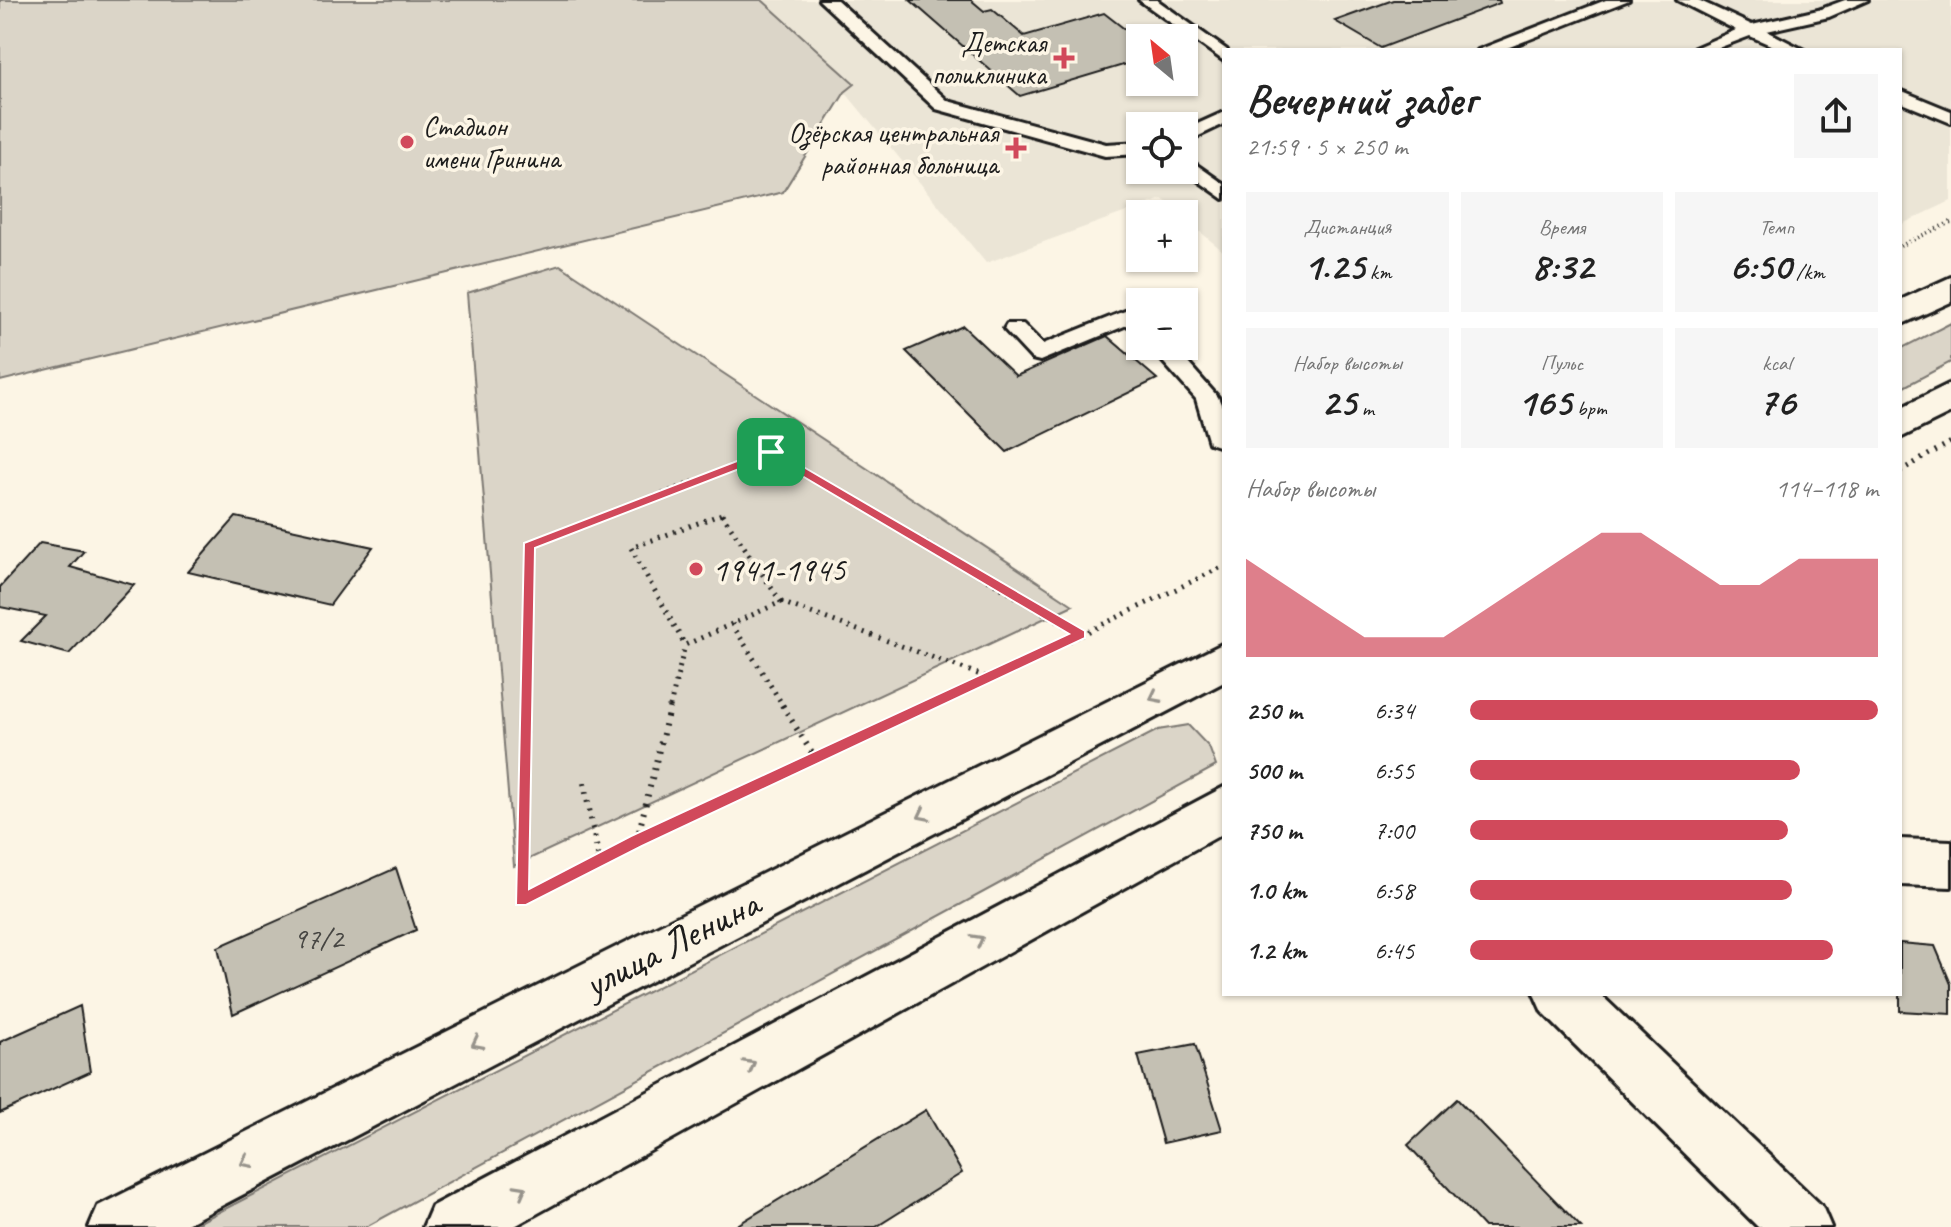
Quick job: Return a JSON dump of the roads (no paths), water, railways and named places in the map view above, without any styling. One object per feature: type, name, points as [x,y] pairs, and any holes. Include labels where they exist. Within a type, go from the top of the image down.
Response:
[{"type":"main road","points":[[1902,313],[1951,288]]},
{"type":"main road","points":[[1902,424],[1951,396]]},
{"type":"main road","name":"улица Ленина","points":[[119,1227],[1222,662]]},
{"type":"main road","points":[[453,1227],[1222,809]]},
{"type":"main road","points":[[1902,862],[1951,864]]},
{"type":"main road","points":[[1563,996],[1795,1225]]},
{"type":"lane","points":[[827,0],[942,105],[1105,150],[1126,149]]},
{"type":"lane","points":[[1147,0],[1222,55]]},
{"type":"lane","points":[[1491,48],[1621,0]]},
{"type":"lane","points":[[1685,0],[1791,48]]},
{"type":"lane","points":[[1791,0],[1823,14]]},
{"type":"lane","points":[[1703,48],[1750,30],[1823,14],[1860,0]]},
{"type":"lane","points":[[1902,96],[1951,118]]},
{"type":"lane","points":[[1198,130],[1222,118]]},
{"type":"lane","points":[[1198,173],[1222,191]]},
{"type":"lane","points":[[1015,329],[1040,354],[1126,318]]},
{"type":"lane","points":[[1174,360],[1203,389],[1218,422],[1217,437],[1222,439]]},
{"type":"place","name":"Детская поликлиника","points":[[1064,58]]},
{"type":"place","name":"Стадион имени Гринина","points":[[407,142]]},
{"type":"place","name":"Озёрская центральная районная больница","points":[[1016,148]]},
{"type":"place","name":"1941-1945","points":[[696,569]]}]
